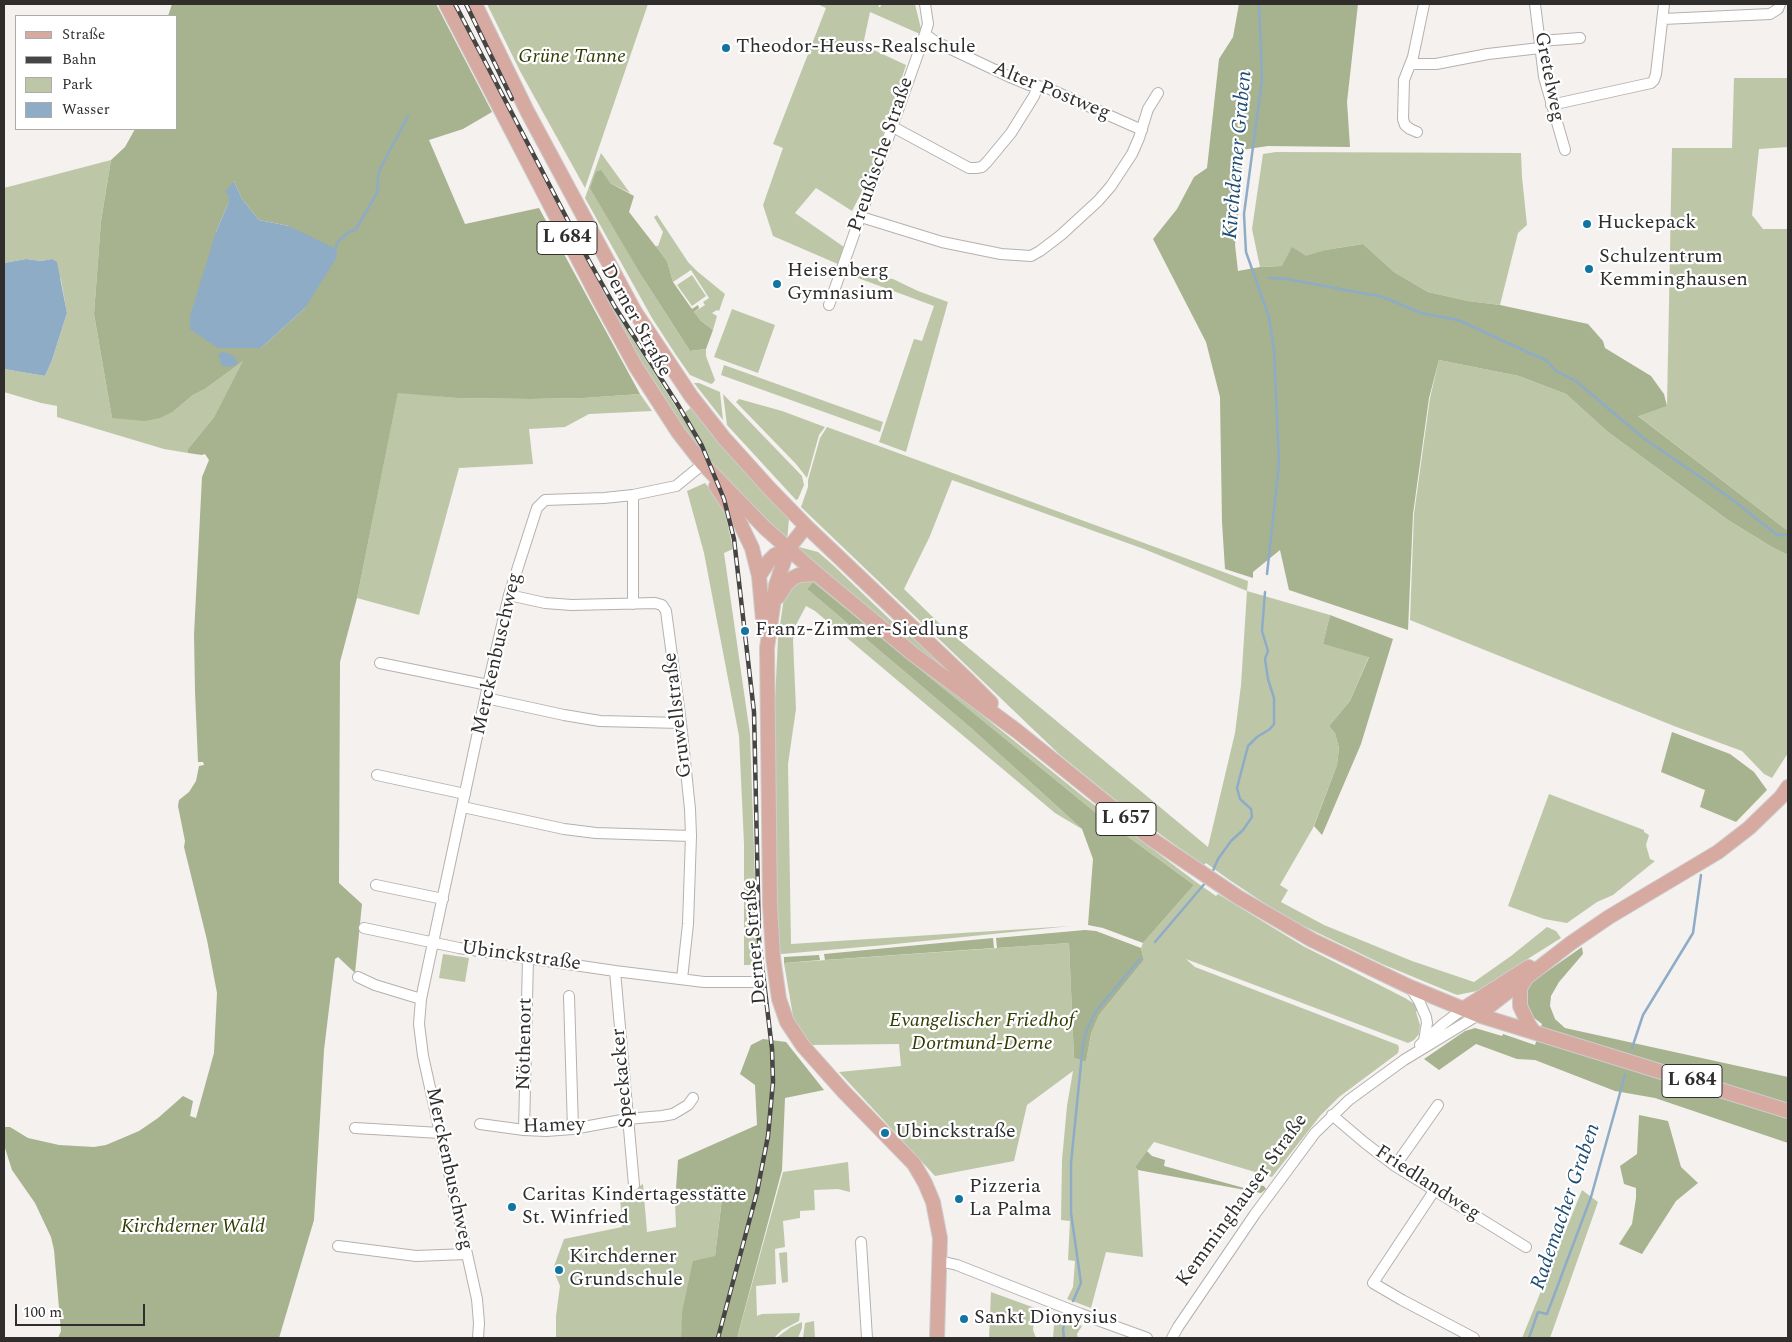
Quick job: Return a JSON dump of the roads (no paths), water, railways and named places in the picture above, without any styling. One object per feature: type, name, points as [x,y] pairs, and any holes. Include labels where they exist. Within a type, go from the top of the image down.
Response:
[{"type":"main road","name":"Derner Straße","points":[[446,4],[636,367],[678,432],[703,464]]},
{"type":"main road","name":"Derner Straße","points":[[475,4],[514,86],[553,160],[636,312],[672,370],[724,438],[806,526]]},
{"type":"main road","name":"L 684","points":[[703,464],[788,549]]},
{"type":"main road","points":[[703,464],[747,535],[752,548],[760,576],[763,623],[767,648]]},
{"type":"main road","points":[[760,576],[768,560],[788,549],[806,526]]},
{"type":"main road","name":"L 657","points":[[806,526],[968,679],[1017,731]]},
{"type":"main road","name":"Derner Straße","points":[[788,549],[776,585],[767,648],[771,931],[776,979],[782,1012],[794,1034],[812,1058],[914,1164],[925,1183],[933,1202],[940,1238],[936,1338]]},
{"type":"main road","name":"L 657","points":[[788,549],[913,654],[1017,731],[1122,816],[1201,873],[1312,940],[1410,987],[1478,1014]]},
{"type":"main road","points":[[773,604],[787,583],[793,578],[799,574],[817,574]]},
{"type":"main road","name":"Kemminghauser Straße","points":[[1478,1014],[1571,943],[1609,917],[1718,852],[1786,796]]},
{"type":"main road","name":"Kemminghauser Straße","points":[[1464,1009],[1516,975],[1571,943]]},
{"type":"main road","points":[[1524,980],[1520,988],[1520,1006],[1534,1032]]},
{"type":"main road","name":"L 684","points":[[1478,1014],[1788,1111]]},
{"type":"street","name":"Preußische Straße","points":[[829,305],[862,217],[928,24],[925,4]]},
{"type":"street","points":[[1417,132],[1405,125],[1404,80],[1411,64],[1424,4]]},
{"type":"street","name":"Gretelweg","points":[[1535,4],[1544,77],[1565,150]]},
{"type":"street","points":[[1551,105],[1650,83],[1654,80],[1664,4]]},
{"type":"street","points":[[1663,19],[1770,14],[1778,9],[1780,4]]},
{"type":"street","name":"Alter Postweg","points":[[924,34],[970,59],[1029,85],[1045,87],[1142,130]]},
{"type":"street","points":[[1411,64],[1436,64],[1580,38]]},
{"type":"street","points":[[892,127],[969,168],[982,167],[1011,133],[1034,96],[1038,86]]},
{"type":"street","points":[[862,217],[942,242],[1001,254],[1031,256],[1061,235],[1098,201],[1111,186],[1132,154],[1148,109],[1158,93]]},
{"type":"street","name":"Merckenbuschweg","points":[[478,1338],[480,1323],[477,1299],[423,1056],[419,1024],[421,1000],[509,595],[540,503],[551,498],[604,498],[633,495],[676,486],[703,464]]},
{"type":"street","points":[[633,495],[633,604]]},
{"type":"street","name":"Gruwellstraße","points":[[509,595],[545,603],[572,605],[655,603],[662,605],[666,611],[681,722],[690,809],[688,924],[682,979]]},
{"type":"street","points":[[380,663],[488,685]]},
{"type":"street","points":[[486,698],[600,721],[681,722]]},
{"type":"street","points":[[377,776],[465,794]]},
{"type":"street","points":[[463,807],[564,829],[596,833],[690,836]]},
{"type":"street","points":[[376,885],[443,899]]},
{"type":"street","points":[[364,928],[434,943]]},
{"type":"street","name":"Ubinckstraße","points":[[434,943],[615,971],[723,983],[758,982]]},
{"type":"street","name":"Nöthenort","points":[[524,1130],[528,958]]},
{"type":"street","name":"Speckacker","points":[[615,971],[634,1185]]},
{"type":"street","points":[[358,977],[375,985],[421,1000]]},
{"type":"street","points":[[1410,987],[1426,1017],[1424,1042]]},
{"type":"street","points":[[569,996],[573,1129]]},
{"type":"street","name":"Kemminghauser Straße","points":[[1404,1060],[1443,1024],[1464,1009]]},
{"type":"street","name":"Kemminghauser Straße","points":[[1172,1338],[1280,1178],[1306,1143],[1349,1100],[1404,1060],[1478,1014]]},
{"type":"street","name":"Hamey","points":[[480,1124],[524,1130],[573,1129],[627,1119],[673,1114],[688,1104],[693,1098]]},
{"type":"street","points":[[1395,1166],[1438,1105]]},
{"type":"street","name":"Friedlandweg","points":[[1332,1116],[1395,1166],[1526,1247]]},
{"type":"street","points":[[354,1128],[440,1133]]},
{"type":"street","points":[[1434,1190],[1373,1283],[1474,1338]]},
{"type":"street","points":[[861,1242],[867,1338]]},
{"type":"street","points":[[338,1246],[416,1256],[466,1254]]},
{"type":"street","points":[[940,1261],[957,1265],[1147,1338]]},
{"type":"water","points":[[234,181],[242,199],[259,220],[289,226],[336,249],[337,257],[305,308],[261,348],[218,348],[190,329],[190,316],[216,232],[228,204],[229,196],[225,192]]},
{"type":"water","points":[[26,259],[41,261],[52,259],[57,262],[67,313],[45,376],[4,369],[4,263]]},
{"type":"water","points":[[224,352],[236,359],[238,362],[236,365],[222,366],[218,354]]},
{"type":"waterway","name":"Kirchderner Graben","points":[[1259,4],[1262,80],[1244,214],[1246,252],[1269,317],[1274,351],[1279,464],[1267,574]]},
{"type":"waterway","points":[[336,249],[336,244],[347,233],[356,229],[377,193],[379,171],[408,116]]},
{"type":"waterway","points":[[1269,278],[1287,279],[1383,297],[1421,313],[1458,320],[1547,361],[1556,371],[1576,381],[1642,437],[1729,497],[1777,535],[1788,536]]},
{"type":"waterway","name":"Kirchderner Graben","points":[[1212,873],[1218,859],[1252,817],[1251,809],[1240,799],[1237,788],[1248,746],[1274,724],[1274,698],[1268,679],[1265,659],[1268,651],[1262,631],[1265,592]]},
{"type":"waterway","name":"Rademacher Graben","points":[[1632,1048],[1643,1015],[1693,933],[1701,875]]},
{"type":"waterway","name":"Kirchderner Graben","points":[[1155,942],[1206,882]]},
{"type":"waterway","name":"Kirchderner Graben","points":[[1073,1301],[1081,1283],[1071,1213],[1071,1163],[1083,1044],[1087,1029],[1096,1011],[1140,959]]},
{"type":"waterway","name":"Rademacher Graben","points":[[1529,1338],[1538,1312],[1547,1314],[1591,1197],[1625,1075]]},
{"type":"waterway","name":"Kirchderner Graben","points":[[1064,1338],[1065,1320]]},
{"type":"railway","points":[[455,4],[588,259],[615,307],[702,446],[724,499],[734,539],[754,712],[759,940],[772,1049],[773,1082],[768,1136],[757,1192],[718,1338]]},
{"type":"railway","points":[[466,4],[512,99]]},
{"type":"place","name":"Theodor-Heuss-Realschule","points":[[726,48]]},
{"type":"place","name":"Huckepack","points":[[1587,224]]},
{"type":"place","name":"Schulzentrum Kemminghausen","points":[[1589,269]]},
{"type":"place","name":"Heisenberg Gymnasium","points":[[777,284]]},
{"type":"place","name":"Franz-Zimmer-Siedlung","points":[[745,631]]},
{"type":"place","name":"Ubinckstraße","points":[[885,1133]]},
{"type":"place","name":"Pizzeria La Palma","points":[[959,1199]]},
{"type":"place","name":"Caritas Kindertagesstätte St. Winfried","points":[[512,1207]]},
{"type":"place","name":"Kirchderner Grundschule","points":[[559,1270]]},
{"type":"place","name":"Sankt Dionysius","points":[[964,1319]]},
{"type":"park label","name":"Grüne Tanne","points":[[572,58]]},
{"type":"park label","name":"Evangelischer Friedhof Dortmund-Derne","points":[[982,1034]]},
{"type":"park label","name":"Kirchderner Wald","points":[[193,1228]]}]
